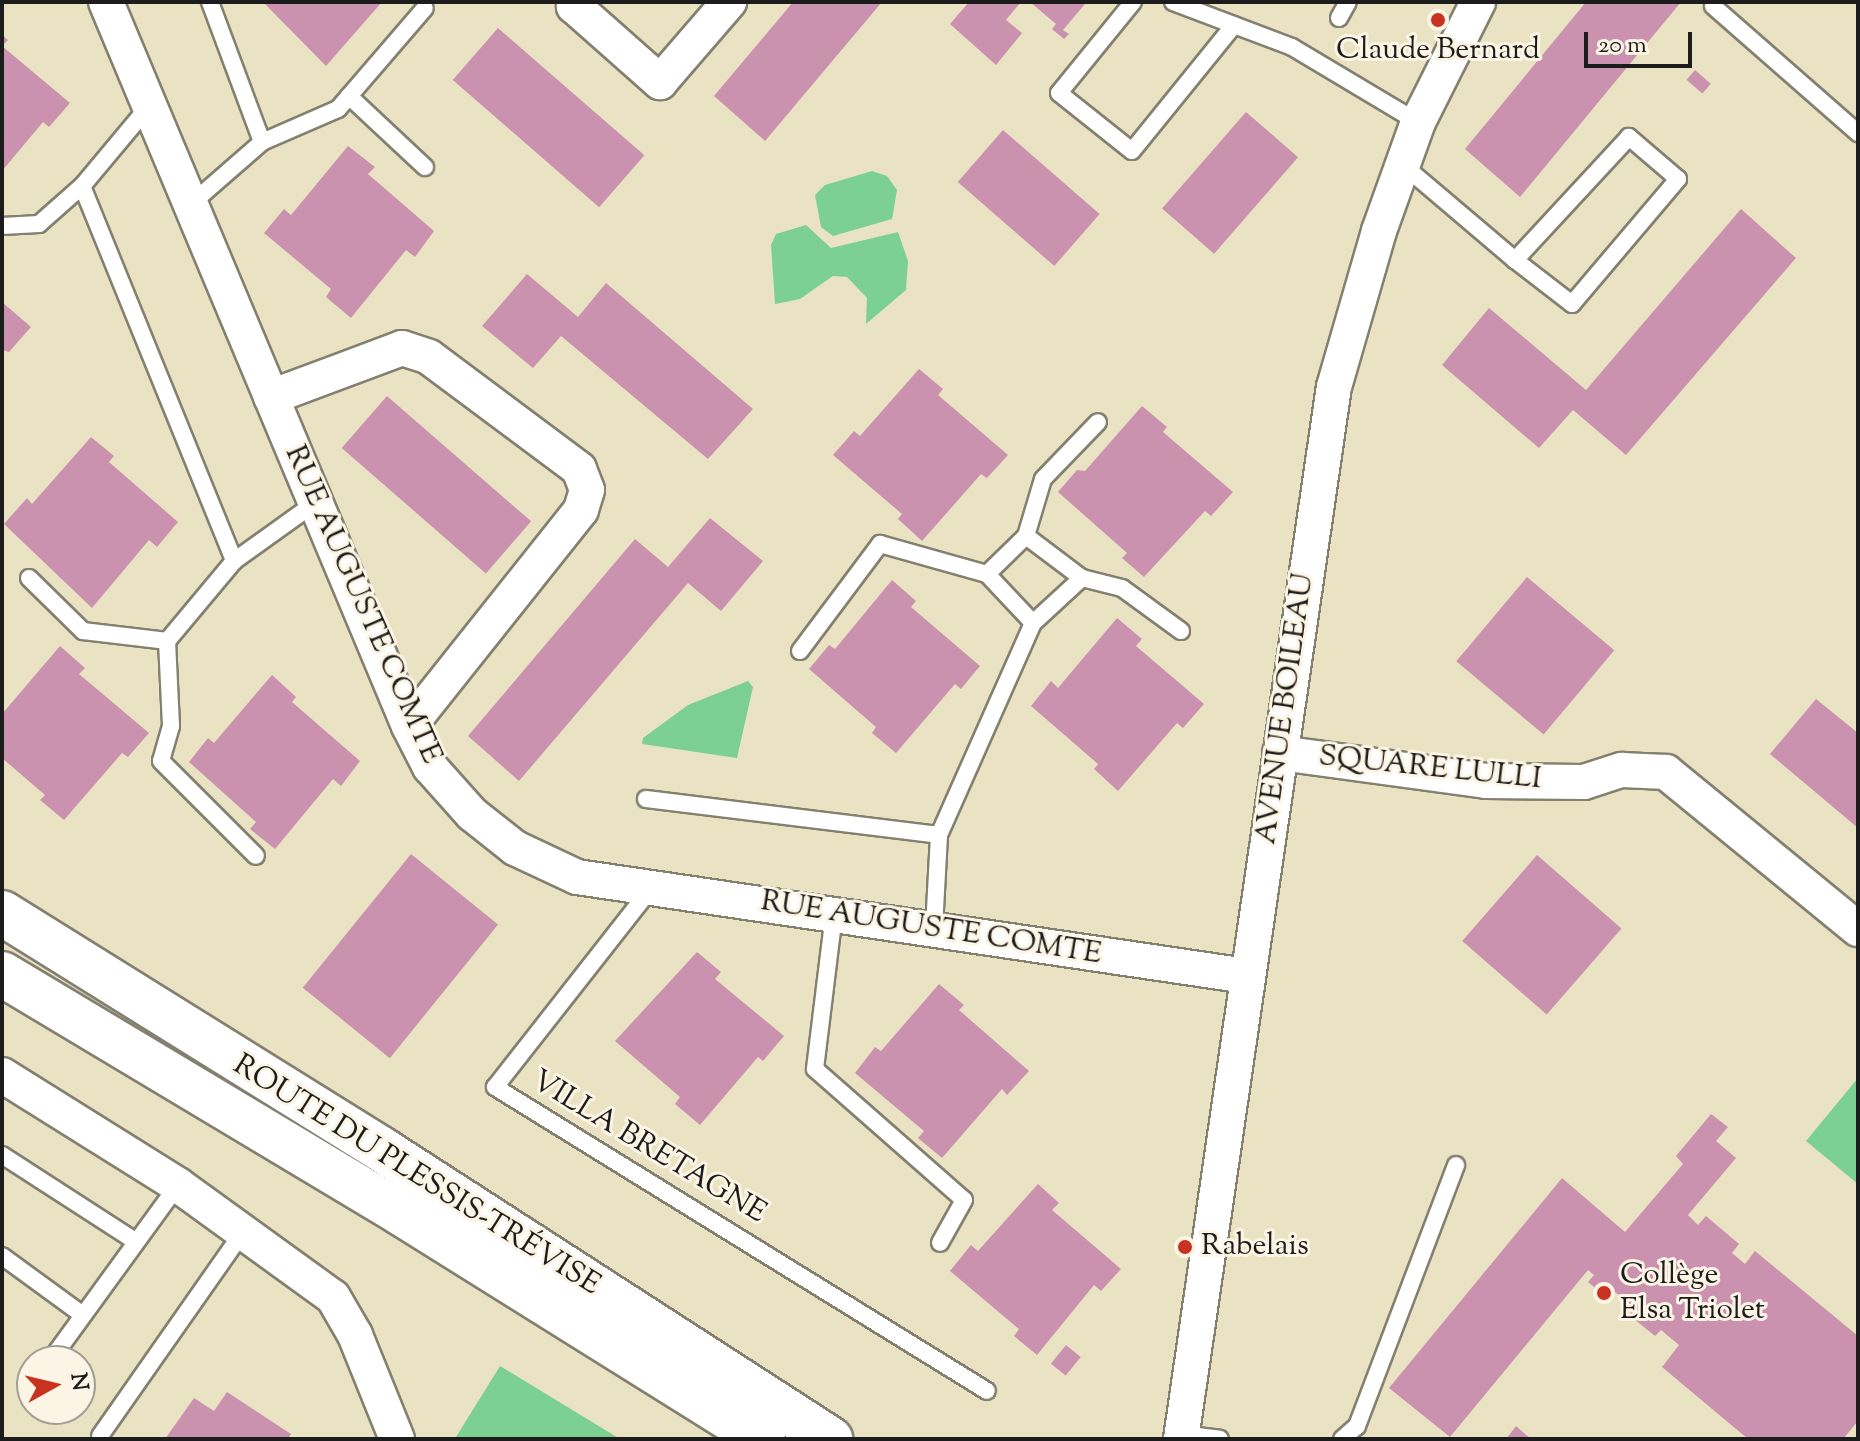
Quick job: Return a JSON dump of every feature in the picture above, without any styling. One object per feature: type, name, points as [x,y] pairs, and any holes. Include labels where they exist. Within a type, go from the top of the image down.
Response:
[{"type":"main road","name":"ROUTE DU PLESSIS-TRÉVISE","points":[[2,913],[830,1439]]},
{"type":"main road","name":"ROUTE DU PLESSIS-TRÉVISE","points":[[2,974],[401,1213],[763,1439]]},
{"type":"street","name":"RUE AUGUSTE COMTE","points":[[106,2],[409,726],[430,767],[472,814],[515,848],[577,877],[1247,976]]},
{"type":"street","points":[[578,2],[574,6],[660,82],[729,2]]},
{"type":"street","name":"AVENUE BOILEAU","points":[[1181,1437],[1334,387],[1418,122],[1478,2]]},
{"type":"street","points":[[271,397],[402,348],[429,357],[579,469],[587,490],[581,510],[409,726]]},
{"type":"street","name":"SQUARE LULLI","points":[[1280,753],[1486,781],[1584,782],[1622,770],[1666,772],[1858,929]]},
{"type":"street","points":[[2,1075],[178,1185],[333,1297],[355,1335],[397,1439]]},
{"type":"lane","points":[[210,2],[262,142]]},
{"type":"lane","points":[[1133,2],[1059,93],[1132,151],[1234,25]]},
{"type":"lane","points":[[1173,2],[1292,47],[1418,122]]},
{"type":"lane","points":[[1339,18],[1348,2]]},
{"type":"lane","points":[[1713,6],[1858,133]]},
{"type":"lane","points":[[191,204],[262,142],[338,109],[425,8]]},
{"type":"lane","points":[[349,96],[425,167]]},
{"type":"lane","points":[[2,226],[39,224],[82,186],[149,106]]},
{"type":"lane","points":[[1403,165],[1515,260],[1572,304],[1678,179],[1629,137],[1515,260]]},
{"type":"lane","points":[[82,186],[234,561]]},
{"type":"lane","points":[[987,574],[1026,536],[1043,479],[1098,422]]},
{"type":"lane","points":[[256,856],[161,761],[171,726],[167,641],[234,561],[315,503]]},
{"type":"lane","points":[[1026,536],[1082,578],[1122,588],[1181,631]]},
{"type":"lane","points":[[800,651],[880,544],[987,574],[1033,623]]},
{"type":"lane","points":[[29,578],[83,631],[167,641]]},
{"type":"lane","points":[[934,928],[939,835],[1033,623],[1082,578]]},
{"type":"lane","points":[[646,799],[939,835]]},
{"type":"lane","name":"VILLA BRETAGNE","points":[[652,887],[495,1087],[987,1391]]},
{"type":"lane","points":[[834,914],[815,1069],[964,1200],[940,1243]]},
{"type":"lane","points":[[2,1155],[135,1241]]},
{"type":"lane","points":[[1342,1439],[1357,1426],[1456,1165]]},
{"type":"lane","points":[[61,1345],[178,1185]]},
{"type":"lane","points":[[100,1436],[242,1233]]},
{"type":"lane","points":[[2,1256],[83,1315]]},
{"type":"lane","points":[[1181,1437],[1220,1439]]},
{"type":"green space","points":[[872,171],[887,176],[897,190],[892,219],[833,236],[821,227],[815,195],[825,185]]},
{"type":"green space","points":[[806,225],[831,248],[898,232],[908,261],[906,290],[866,324],[867,298],[847,277],[833,276],[800,299],[775,304],[771,245],[776,234]]},
{"type":"green space","points":[[748,681],[753,687],[737,758],[642,744],[643,738],[688,705]]},
{"type":"green space","points":[[1858,1078],[1858,1184],[1806,1141]]},
{"type":"green space","points":[[500,1366],[620,1439],[456,1437]]},
{"type":"building","points":[[263,2],[382,2],[326,66]]},
{"type":"building","points":[[793,2],[882,2],[765,141],[714,96]]},
{"type":"building","points":[[969,2],[1021,2],[1006,20],[1022,33],[996,65],[950,24]]},
{"type":"building","points":[[1030,2],[1085,4],[1063,30],[1069,34],[1064,39],[1052,29],[1056,24]]},
{"type":"building","points":[[1586,2],[1681,2],[1520,197],[1465,149]]},
{"type":"building","points":[[498,28],[644,155],[599,207],[453,80]]},
{"type":"building","points":[[2,46],[70,103],[49,127],[43,122],[2,171]]},
{"type":"building","points":[[1695,70],[1711,84],[1702,94],[1686,80]]},
{"type":"building","points":[[1246,112],[1298,157],[1214,254],[1162,209]]},
{"type":"building","points":[[1003,130],[1100,214],[1054,266],[958,182]]},
{"type":"building","points":[[348,146],[375,167],[368,174],[434,231],[415,257],[406,250],[351,318],[326,297],[331,289],[264,233],[284,209],[291,215]]},
{"type":"building","points":[[1741,209],[1796,258],[1626,455],[1573,410],[1539,448],[1442,365],[1489,308],[1586,390]]},
{"type":"building","points":[[527,274],[578,317],[606,283],[753,409],[708,459],[561,336],[533,368],[482,326]]},
{"type":"building","points":[[2,302],[31,327],[9,352],[2,350]]},
{"type":"building","points":[[919,369],[943,389],[938,395],[1008,455],[987,478],[981,474],[922,541],[898,519],[902,514],[833,455],[854,431],[860,436]]},
{"type":"building","points":[[387,396],[531,521],[486,573],[342,448]]},
{"type":"building","points":[[1142,406],[1167,427],[1163,432],[1233,492],[1211,516],[1205,511],[1144,577],[1122,558],[1127,553],[1058,492],[1077,470],[1085,471]]},
{"type":"building","points":[[91,437],[114,456],[109,462],[178,522],[157,547],[149,540],[92,608],[4,524],[27,498],[32,504]]},
{"type":"building","points":[[710,518],[763,561],[721,611],[688,583],[519,781],[468,736],[635,539],[668,567]]},
{"type":"building","points":[[1527,577],[1614,650],[1544,735],[1456,661]]},
{"type":"building","points":[[892,580],[916,601],[911,607],[980,666],[961,689],[955,684],[896,753],[872,733],[876,727],[809,669],[829,645],[835,649]]},
{"type":"building","points":[[1117,618],[1142,639],[1136,646],[1204,704],[1183,728],[1177,723],[1118,791],[1094,769],[1098,764],[1031,706],[1051,681],[1058,688]]},
{"type":"building","points":[[60,646],[85,668],[79,674],[149,733],[128,757],[122,753],[64,820],[40,800],[45,795],[2,758],[2,714]]},
{"type":"building","points":[[272,675],[296,697],[292,702],[360,761],[341,786],[333,779],[275,849],[250,829],[256,822],[189,762],[208,738],[214,743]]},
{"type":"building","points":[[1816,699],[1858,733],[1858,828],[1770,754]]},
{"type":"building","points":[[411,854],[498,924],[390,1058],[303,988]]},
{"type":"building","points":[[1537,855],[1622,928],[1547,1015],[1462,941]]},
{"type":"building","points":[[697,952],[721,972],[715,979],[784,1036],[763,1061],[758,1057],[700,1125],[675,1104],[680,1097],[615,1041]]},
{"type":"building","points":[[939,984],[964,1005],[959,1010],[1029,1071],[1007,1095],[1002,1089],[942,1158],[918,1138],[924,1131],[855,1073],[875,1047],[881,1051]]},
{"type":"building","points":[[1711,1114],[1728,1127],[1716,1141],[1736,1158],[1688,1215],[1698,1225],[1706,1216],[1739,1244],[1732,1253],[1745,1264],[1755,1251],[1858,1336],[1858,1421],[1843,1439],[1748,1439],[1662,1367],[1679,1345],[1661,1330],[1655,1336],[1629,1315],[1635,1308],[1611,1289],[1605,1296],[1588,1282],[1594,1275],[1588,1270],[1450,1437],[1389,1388],[1562,1178],[1625,1232],[1683,1164],[1676,1156]]},
{"type":"building","points":[[1038,1184],[1059,1203],[1052,1210],[1121,1269],[1101,1291],[1094,1285],[1037,1355],[1014,1336],[1019,1329],[950,1271],[971,1245],[978,1251]]},
{"type":"building","points":[[1066,1345],[1081,1357],[1066,1376],[1051,1364]]},
{"type":"building","points":[[227,1392],[291,1434],[288,1439],[165,1439],[194,1398],[214,1411]]},
{"type":"building","points":[[1516,1426],[1531,1439],[1506,1439]]},
{"type":"place","name":"Claude Bernard","points":[[1438,20]]},
{"type":"place","name":"Rabelais","points":[[1185,1247]]},
{"type":"place","name":"Collège Elsa Triolet","points":[[1604,1293]]}]
